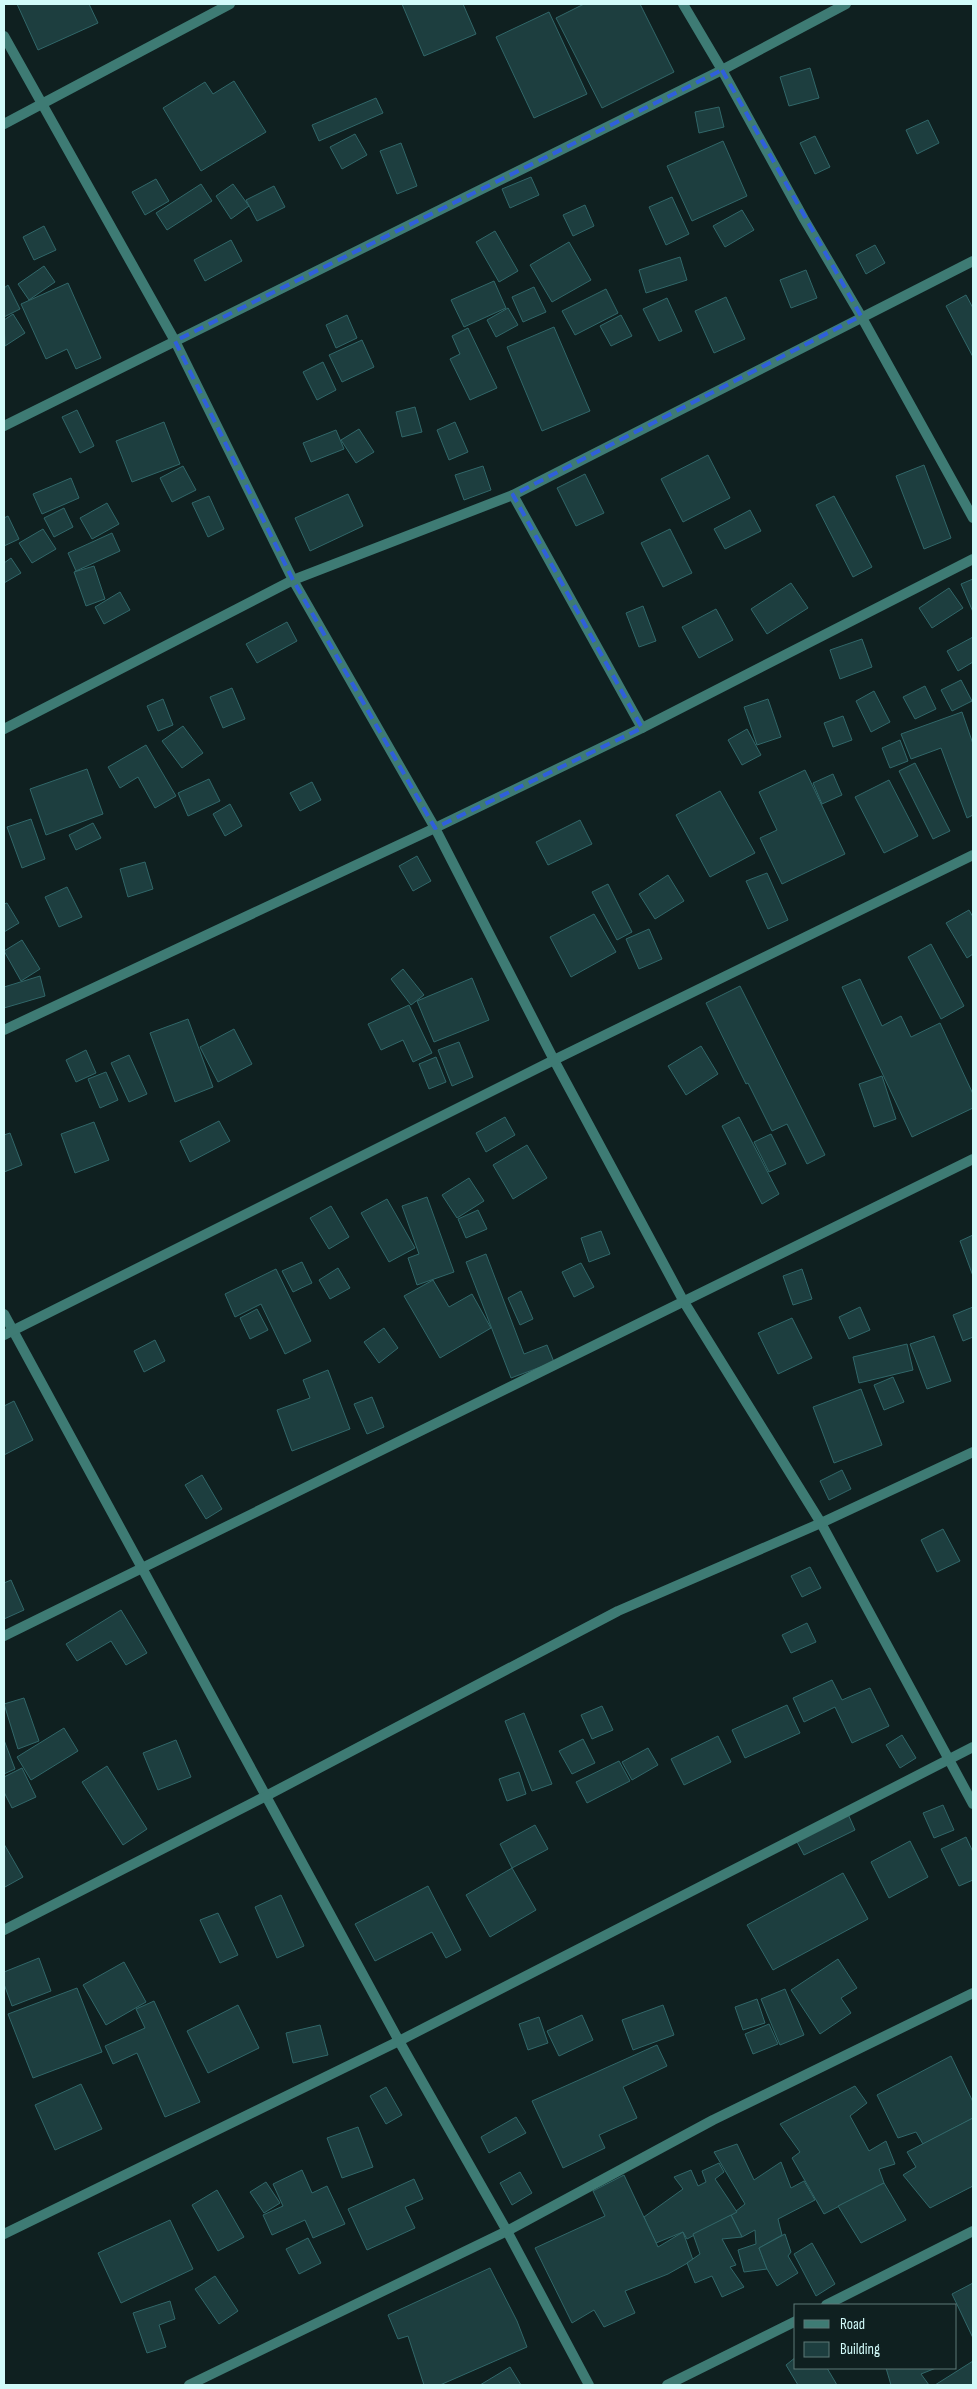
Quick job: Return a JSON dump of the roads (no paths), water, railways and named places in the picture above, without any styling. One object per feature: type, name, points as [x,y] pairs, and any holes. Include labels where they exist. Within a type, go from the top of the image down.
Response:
[{"type":"street","points":[[4,124],[230,4]]},
{"type":"street","points":[[683,4],[861,316],[973,518]]},
{"type":"street","points":[[4,426],[722,70],[846,4]]},
{"type":"street","points":[[4,36],[175,341],[293,580],[434,828],[554,1060],[684,1302],[820,1523],[973,1804]]},
{"type":"street","points":[[4,729],[293,580],[513,495],[973,260]]},
{"type":"street","points":[[513,495],[642,728]]},
{"type":"street","points":[[4,1030],[642,728],[973,559]]},
{"type":"street","points":[[8,1333],[554,1060],[973,855]]},
{"type":"street","points":[[4,1636],[142,1566],[973,1159]]},
{"type":"street","points":[[4,1314],[8,1333],[142,1566],[399,2041],[507,2231],[589,2385]]},
{"type":"street","points":[[4,1930],[266,1796],[618,1611],[820,1523],[973,1452]]},
{"type":"street","points":[[4,2234],[399,2041],[973,1747]]},
{"type":"street","points":[[189,2385],[507,2231],[713,2120],[973,1993]]},
{"type":"street","points":[[828,2304],[973,2231]]},
{"type":"street","points":[[668,2385],[794,2322]]}]
